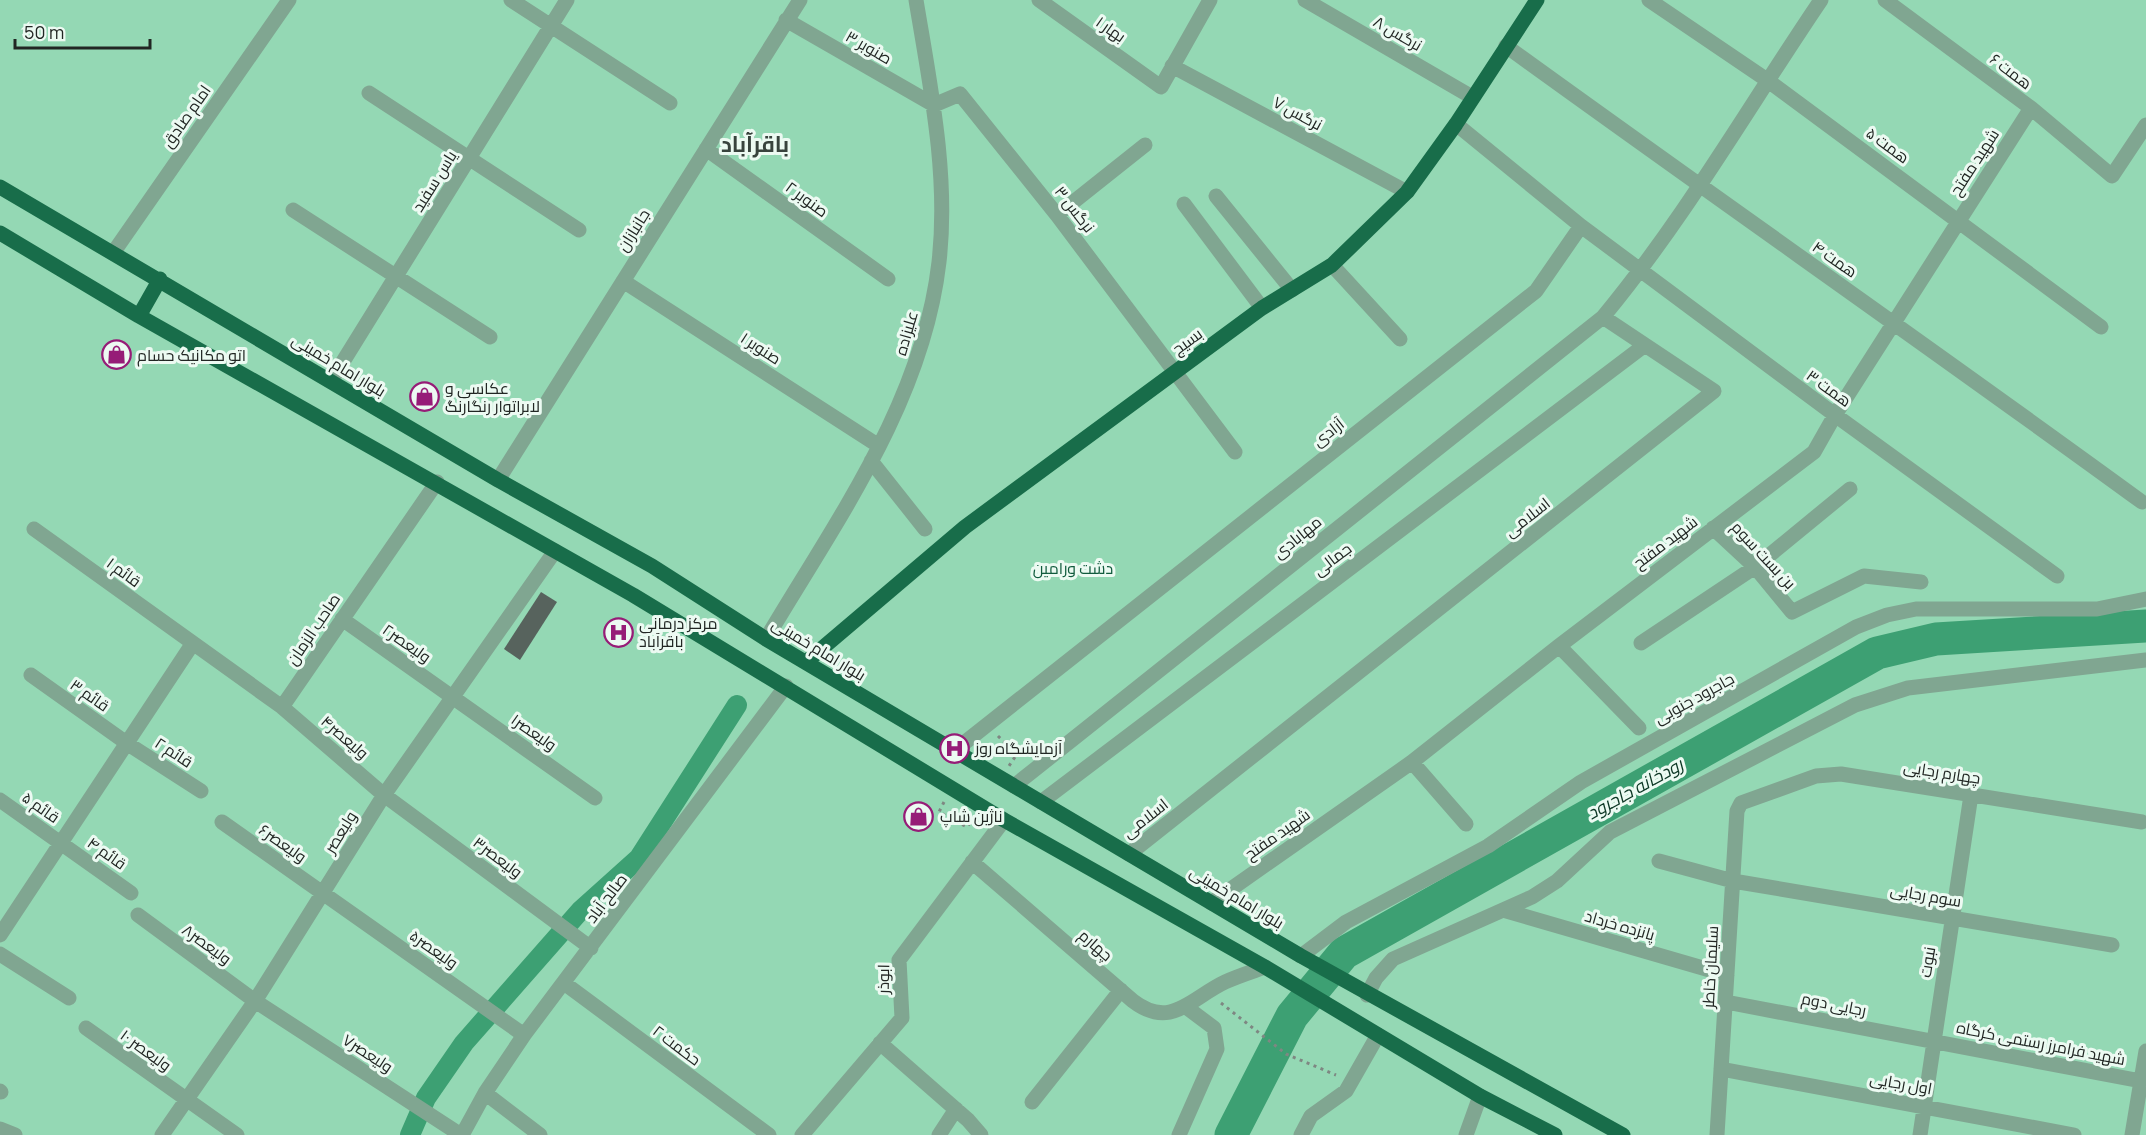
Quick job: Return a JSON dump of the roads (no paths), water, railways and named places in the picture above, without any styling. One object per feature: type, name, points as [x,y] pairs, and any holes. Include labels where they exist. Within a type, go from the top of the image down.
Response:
[{"type":"main road","name":"بسیج","points":[[806,662],[965,527],[1262,308],[1332,265],[1407,192],[1456,124],[1537,0]]},
{"type":"main road","name":"بلوار امام خمینی","points":[[0,187],[160,279],[498,480],[652,566],[766,639],[1286,948],[1623,1135]]},
{"type":"main road","points":[[0,232],[139,316],[437,482],[786,686],[1004,820],[1264,967],[1480,1096],[1555,1135]]},
{"type":"main road","points":[[139,316],[160,279]]},
{"type":"street","name":"امام صادق","points":[[113,254],[289,0]]},
{"type":"street","points":[[511,0],[670,103]]},
{"type":"street","name":"یاس سفید","points":[[331,381],[567,0]]},
{"type":"street","name":"جانبازان","points":[[498,480],[800,0]]},
{"type":"street","name":"علیزاده","points":[[766,639],[879,446],[917,362],[930,313],[939,261],[940,189],[934,105],[916,0]]},
{"type":"street","name":"بهار ۱","points":[[1039,0],[1161,87],[1172,66]]},
{"type":"street","name":"نرگس ۸","points":[[1305,0],[1472,98]]},
{"type":"street","name":"همت ۵","points":[[1649,0],[1767,80],[2101,327]]},
{"type":"street","points":[[1603,317],[1641,272],[1700,187],[1767,80],[1821,0]]},
{"type":"street","name":"همت ۶","points":[[1885,0],[2031,108],[2112,176],[2146,125]]},
{"type":"street","points":[[1172,66],[1203,3]]},
{"type":"street","name":"صنوبر ۳","points":[[786,20],[934,105]]},
{"type":"street","name":"همت ۴","points":[[1506,46],[1700,187],[1896,323],[2142,502]]},
{"type":"street","name":"نرگس ۷","points":[[1172,66],[1407,192]]},
{"type":"street","points":[[369,93],[579,230]]},
{"type":"street","name":"نرگس ۳","points":[[934,105],[960,94],[1057,215],[1235,452]]},
{"type":"street","name":"شهید مفتح","points":[[1210,903],[1412,762],[1559,646],[1814,452],[1835,415],[1896,323],[2031,108]]},
{"type":"street","points":[[1456,124],[1581,226]]},
{"type":"street","points":[[1057,215],[1145,145]]},
{"type":"street","name":"صنوبر ۲","points":[[706,149],[888,279]]},
{"type":"street","points":[[1216,196],[1292,290]]},
{"type":"street","points":[[1184,204],[1262,308]]},
{"type":"street","points":[[293,210],[395,278],[490,337]]},
{"type":"street","name":"همت ۳","points":[[1581,226],[1835,415],[2057,576]]},
{"type":"street","name":"آزادی","points":[[954,751],[1536,291],[1581,226]]},
{"type":"street","points":[[1332,265],[1400,339]]},
{"type":"street","name":"صنوبر ۱","points":[[623,281],[879,446]]},
{"type":"street","name":"اسلامی","points":[[1129,854],[1714,391],[1603,317]]},
{"type":"street","name":"مهابادی","points":[[1014,786],[1603,317]]},
{"type":"street","name":"جمالی","points":[[1041,802],[1645,345]]},
{"type":"street","points":[[871,461],[925,529]]},
{"type":"street","name":"صاحب الزمان","points":[[282,707],[437,482]]},
{"type":"street","points":[[1641,643],[1755,567],[1850,489]]},
{"type":"street","name":"بن بست سوم","points":[[1713,528],[1755,567],[1792,612],[1864,576],[1921,582]]},
{"type":"street","name":"قائم ۱","points":[[33,529],[193,643]]},
{"type":"street","name":"ولیعصر","points":[[162,1135],[255,1001],[384,795],[555,551]]},
{"type":"street","name":"جاجرود جنوبی","points":[[1300,956],[1346,922],[1488,846],[1581,782],[1856,627],[1887,615],[1916,609],[2097,609],[2146,599]]},
{"type":"street","name":"ولیعصر۲","points":[[342,619],[452,697]]},
{"type":"street","points":[[0,935],[193,643],[282,707]]},
{"type":"street","points":[[1559,646],[1639,728]]},
{"type":"street","points":[[1367,995],[1376,978],[1393,959],[1503,910],[1557,881],[1610,832],[1855,705],[1908,688],[2146,660]]},
{"type":"street","name":"قائم ۳","points":[[31,675],[128,744]]},
{"type":"street","name":"صالح آباد","points":[[462,1135],[485,1093],[524,1035],[786,686]]},
{"type":"street","name":"ولیعصر۱","points":[[452,697],[595,798]]},
{"type":"street","name":"ولیعصر۴","points":[[282,707],[384,795]]},
{"type":"street","name":"قائم ۲","points":[[128,744],[201,791]]},
{"type":"street","points":[[1412,762],[1466,824]]},
{"type":"street","name":"چهارم رجایی","points":[[1741,803],[1827,774],[2142,822]]},
{"type":"street","name":"ولیعصر۳","points":[[384,795],[591,948]]},
{"type":"street","name":"نبوت","points":[[1920,1135],[1971,795]]},
{"type":"street","name":"قائم ۵","points":[[0,800],[62,843]]},
{"type":"street","name":"سلیمان خاطر","points":[[1717,1135],[1737,812],[1741,803]]},
{"type":"street","name":"ابوذر","points":[[802,1135],[902,1018],[899,960],[1004,820]]},
{"type":"street","name":"ولیعصر۶","points":[[222,822],[324,893]]},
{"type":"street","name":"قائم ۴","points":[[62,843],[131,892]]},
{"type":"street","name":"سوم رجایی","points":[[1659,861],[1733,881],[2112,945]]},
{"type":"street","name":"چهارم","points":[[972,862],[1141,1007],[1156,1012],[1186,1007],[1225,982],[1264,967]]},
{"type":"street","name":"ولیعصر۵","points":[[324,893],[524,1035]]},
{"type":"street","name":"پانزده خرداد","points":[[1503,910],[1727,975]]},
{"type":"street","name":"ولیعصر۸","points":[[138,915],[255,1001]]},
{"type":"street","points":[[0,954],[69,998]]},
{"type":"street","name":"حکمت ۲","points":[[564,983],[769,1135]]},
{"type":"street","points":[[1032,1102],[1121,990]]},
{"type":"street","name":"ولیعصر۷","points":[[255,1001],[462,1135]]},
{"type":"street","name":"رجایی دوم","points":[[1726,1002],[1934,1041]]},
{"type":"street","points":[[1179,1135],[1217,1049],[1214,1028],[1186,1007]]},
{"type":"street","name":"ولیعصر ۱۰","points":[[86,1028],[237,1135]]},
{"type":"street","points":[[1302,1135],[1311,1116],[1346,1091],[1378,1035]]},
{"type":"street","name":"شهید فرامرز رستمی کرگاه","points":[[1934,1041],[2141,1081]]},
{"type":"street","points":[[880,1043],[956,1109],[981,1135]]},
{"type":"street","points":[[2132,1135],[2146,1052]]},
{"type":"street","name":"اول رجایی","points":[[1722,1069],[1924,1105],[2074,1135]]},
{"type":"street","points":[[485,1093],[540,1135]]},
{"type":"street","points":[[1466,1135],[1480,1096]]},
{"type":"street","points":[[939,1135],[956,1109]]},
{"type":"street","points":[[0,1129],[15,1135]]},
{"type":"waterway","name":"رودخانه جاجرود","points":[[1231,1135],[1292,1016],[1344,953],[1877,653],[1936,639],[2146,626]]},
{"type":"waterway","points":[[410,1135],[426,1098],[464,1043],[580,911],[639,858],[737,705]]},
{"type":"place","name":"اتو مکانیک حسام","points":[[116,355]]},
{"type":"place","name":"عکاسی و لابراتوار رنگارنگ","points":[[424,397]]},
{"type":"place","name":"مرکز درمانی باقرآباد","points":[[618,632]]},
{"type":"place","name":"آزمایشگاه روز","points":[[954,748]]},
{"type":"place","name":"ناژین شاپ","points":[[919,816]]},
{"type":"district","name":"باقرآباد","points":[[755,144]]},
{"type":"park label","name":"دشت ورامین","points":[[1073,568]]}]
